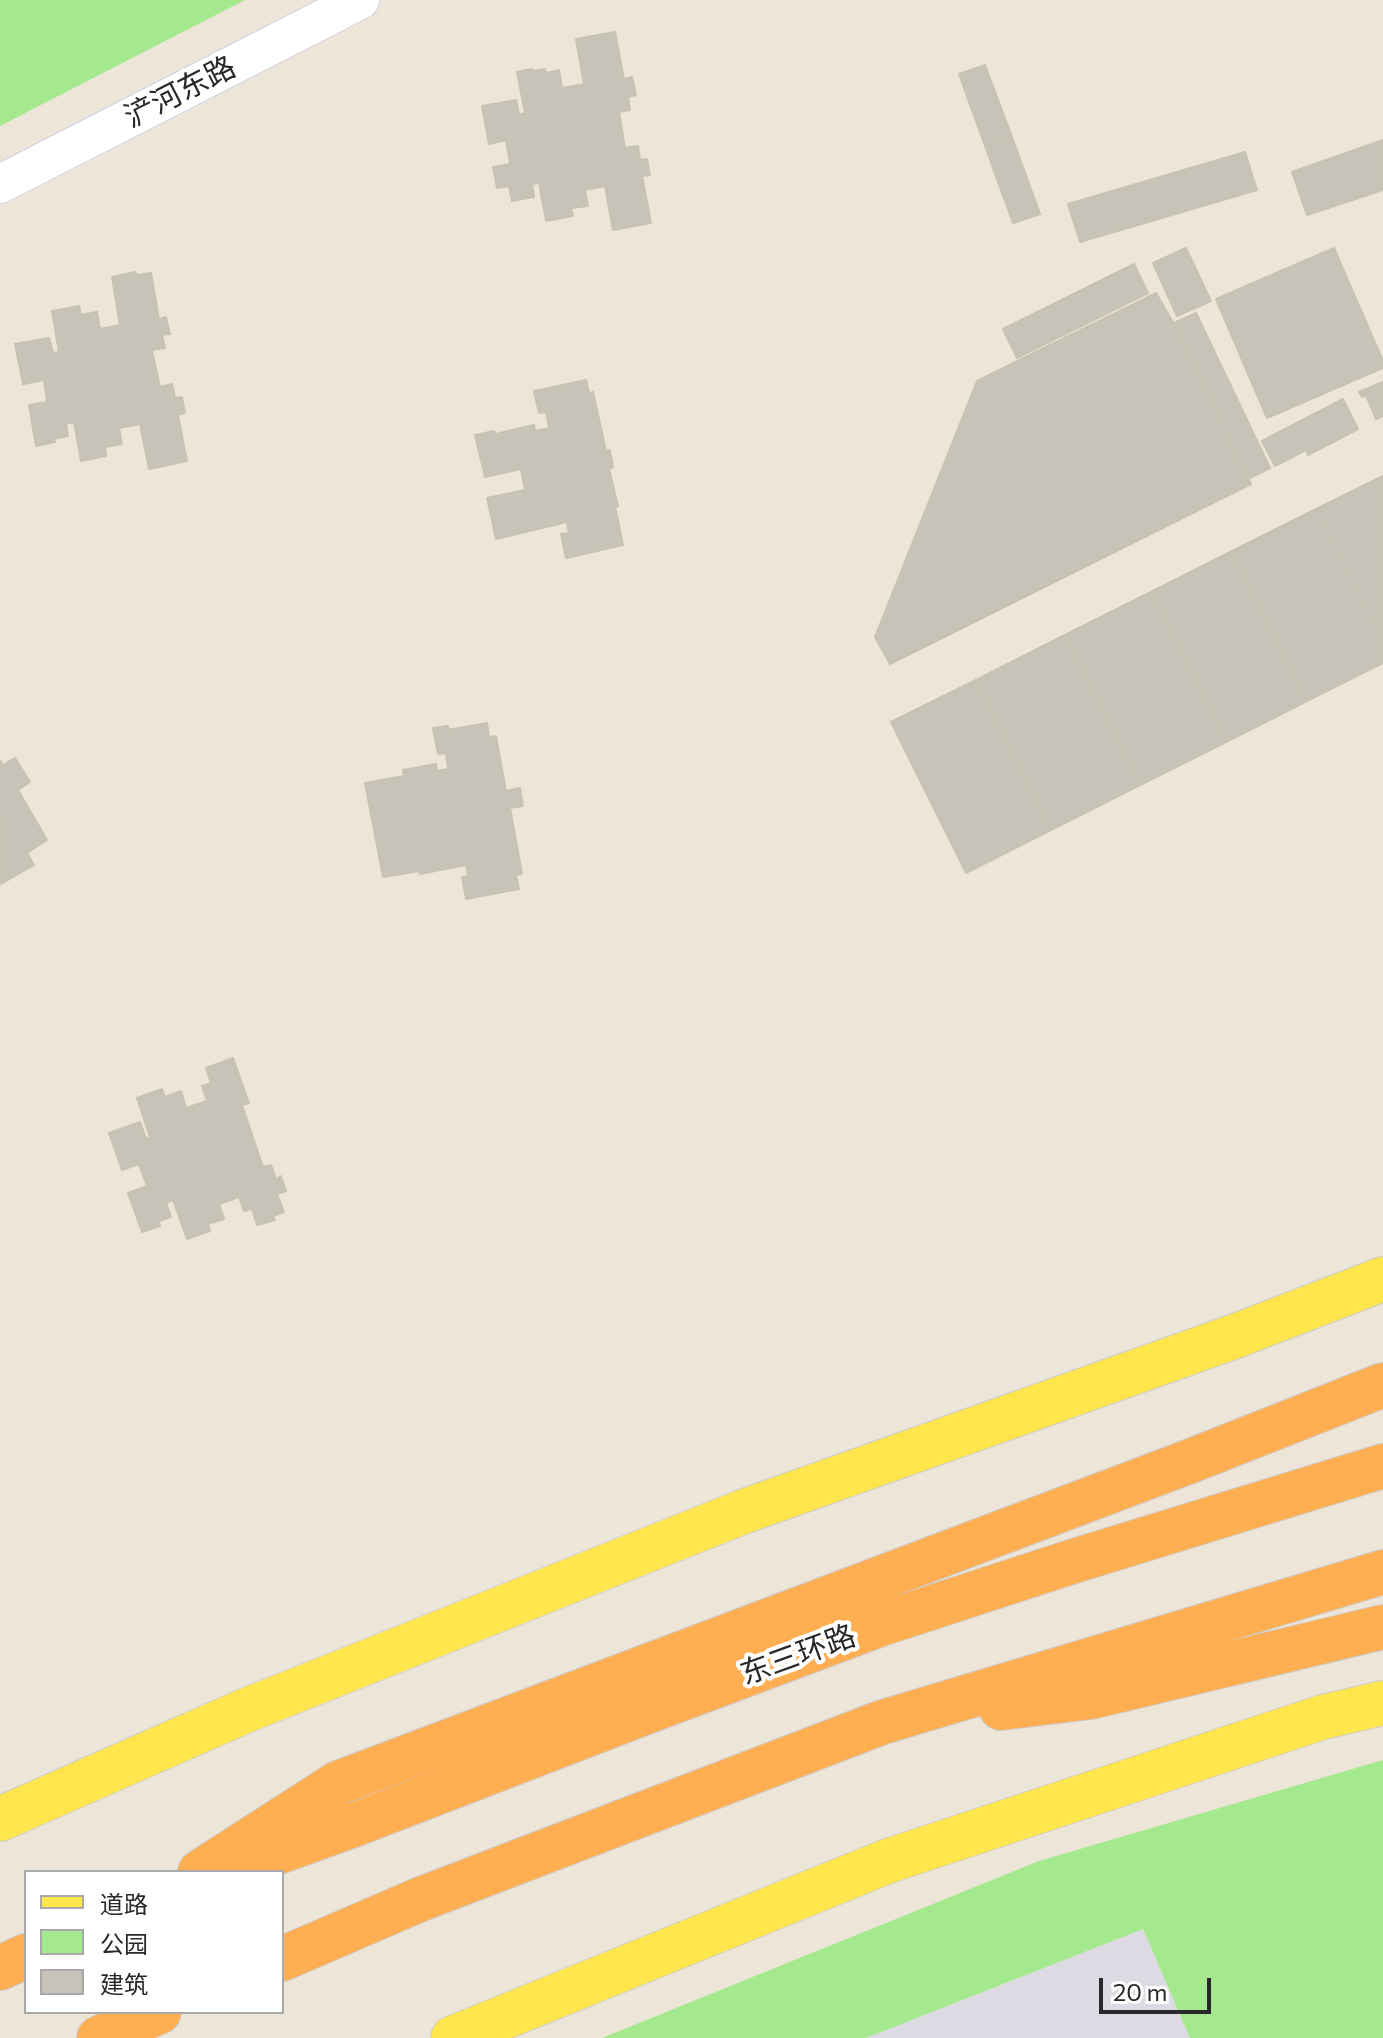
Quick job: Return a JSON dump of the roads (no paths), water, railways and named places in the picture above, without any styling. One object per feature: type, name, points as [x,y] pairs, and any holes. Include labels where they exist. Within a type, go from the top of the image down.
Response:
[{"type":"highway","points":[[203,1870],[338,1783],[1173,1468],[1383,1385]]},
{"type":"highway","name":"东三环路","points":[[229,1870],[884,1623],[1383,1466]]},
{"type":"highway","points":[[284,1958],[421,1899],[883,1722],[1383,1572]]},
{"type":"highway","points":[[883,1722],[1091,1697],[1383,1627]]},
{"type":"highway","points":[[0,1968],[24,1957]]},
{"type":"highway","points":[[99,2038],[154,2014]]},
{"type":"main road","points":[[0,1819],[247,1710],[745,1511],[1233,1337],[1383,1279]]},
{"type":"main road","points":[[453,2038],[888,1861],[1323,1717],[1383,1703]]},
{"type":"street","name":"浐河东路","points":[[0,184],[360,0]]}]
